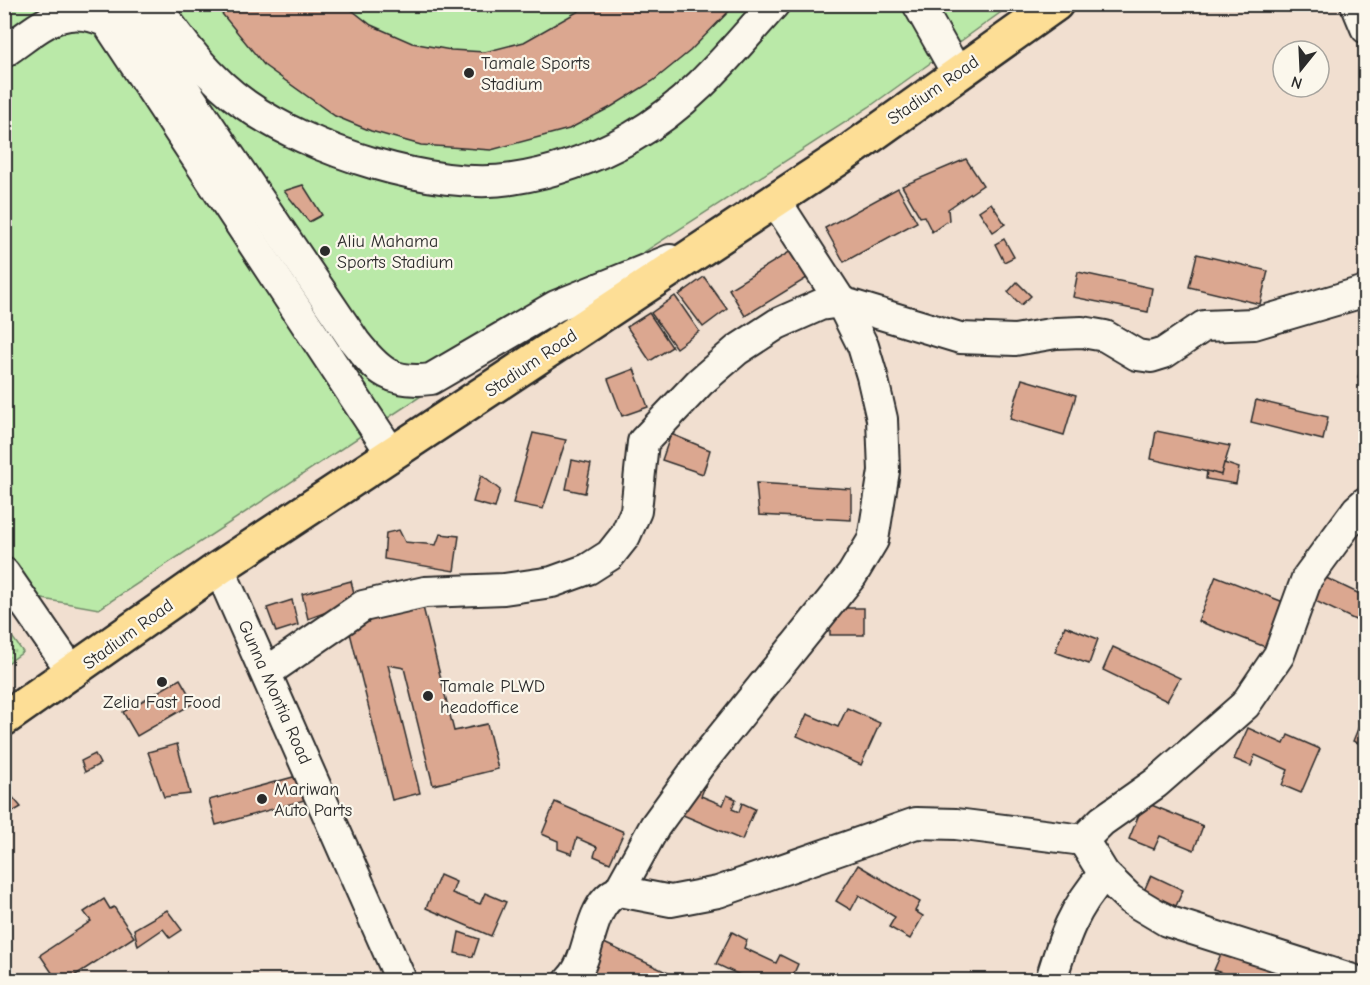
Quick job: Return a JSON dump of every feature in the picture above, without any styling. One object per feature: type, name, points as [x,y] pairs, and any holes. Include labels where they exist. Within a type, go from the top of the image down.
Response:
[{"type":"main road","name":"Stadium Road","points":[[4,719],[73,673],[219,568],[844,155],[1056,4]]},
{"type":"street","points":[[127,4],[355,342],[375,366],[387,374],[413,381],[430,379],[556,306],[709,244]]},
{"type":"street","points":[[155,4],[206,71],[245,105],[291,133],[369,162],[440,179],[511,180],[566,167],[632,137],[689,99],[774,4]]},
{"type":"street","points":[[918,4],[957,73]]},
{"type":"street","points":[[1356,4],[1365,28]]},
{"type":"street","points":[[4,52],[56,18],[74,12],[93,15],[107,22],[392,454]]},
{"type":"street","points":[[619,891],[655,826],[700,764],[852,575],[873,540],[884,471],[882,419],[863,346],[841,302],[776,200]]},
{"type":"street","points":[[267,672],[363,606],[425,592],[504,589],[552,582],[588,569],[610,555],[625,536],[636,511],[643,442],[672,409],[737,350],[777,324],[820,305],[841,302],[960,338],[1016,340],[1056,333],[1082,332],[1105,336],[1137,355],[1151,357],[1164,353],[1204,326],[1254,324],[1365,291]]},
{"type":"street","points":[[1083,840],[1102,821],[1164,776],[1245,705],[1279,655],[1307,578],[1365,502]]},
{"type":"street","name":"Gunna Montia Road","points":[[219,568],[267,672],[401,981]]},
{"type":"street","points":[[4,573],[73,673]]},
{"type":"street","points":[[570,981],[580,963],[598,914],[612,894],[619,891],[670,901],[718,892],[916,823],[956,824],[1083,840]]},
{"type":"street","points":[[1083,840],[1104,874],[1130,899],[1167,921],[1353,981]]},
{"type":"street","points":[[1051,981],[1074,915],[1085,896],[1104,874]]},
{"type":"green space","name":"Aliu Mahama Sports Stadium","points":[[4,5],[1011,5],[869,107],[424,394],[99,609],[9,593],[5,587]]},
{"type":"green space","points":[[5,627],[23,652],[4,665]]},
{"type":"building","name":"Tamale Sports Stadium","points":[[214,4],[344,4],[371,25],[412,43],[451,50],[485,52],[524,42],[591,4],[736,4],[690,51],[653,81],[611,107],[569,129],[491,150],[421,145],[371,131],[335,116],[265,66]]},
{"type":"building","points":[[966,159],[983,185],[948,209],[949,220],[932,232],[924,216],[920,217],[902,186]]},
{"type":"building","points":[[303,185],[322,215],[309,222],[284,191]]},
{"type":"building","points":[[898,188],[917,222],[844,262],[825,228]]},
{"type":"building","points":[[991,203],[1005,224],[993,232],[979,211]]},
{"type":"building","points":[[1004,239],[1014,257],[1004,262],[995,244]]},
{"type":"building","points":[[791,251],[807,278],[745,316],[729,289]]},
{"type":"building","points":[[1197,254],[1268,271],[1260,304],[1189,287]]},
{"type":"building","points":[[1078,272],[1152,288],[1148,312],[1073,297]]},
{"type":"building","points":[[704,277],[727,309],[703,327],[679,295]]},
{"type":"building","points":[[1017,282],[1031,296],[1021,305],[1008,292]]},
{"type":"building","points":[[675,296],[699,331],[676,348],[651,313]]},
{"type":"building","points":[[649,313],[672,347],[650,361],[627,327]]},
{"type":"building","points":[[1366,352],[1366,379],[1358,377]]},
{"type":"building","points":[[634,369],[648,407],[622,416],[608,379]]},
{"type":"building","points":[[1022,379],[1076,395],[1064,435],[1010,419]]},
{"type":"building","points":[[1256,400],[1328,417],[1323,440],[1251,422]]},
{"type":"building","points":[[1156,431],[1230,446],[1221,475],[1151,459]]},
{"type":"building","points":[[533,433],[566,440],[543,509],[513,503]]},
{"type":"building","points":[[671,434],[710,450],[703,474],[662,460]]},
{"type":"building","points":[[572,460],[591,464],[585,493],[566,489]]},
{"type":"building","points":[[1224,463],[1239,468],[1236,484],[1206,479],[1207,471],[1221,475]]},
{"type":"building","points":[[481,475],[500,490],[495,508],[473,502]]},
{"type":"building","points":[[756,483],[851,489],[851,520],[759,515]]},
{"type":"building","points":[[399,530],[405,542],[436,545],[440,534],[459,536],[454,571],[384,559],[386,533]]},
{"type":"building","points":[[1216,576],[1286,603],[1268,648],[1198,621]]},
{"type":"building","points":[[1322,576],[1366,597],[1366,625],[1311,599]]},
{"type":"building","points":[[351,581],[356,601],[308,619],[302,594]]},
{"type":"building","points":[[292,600],[298,625],[276,632],[267,608]]},
{"type":"building","name":"Tamale PLWD headoffice","points":[[422,603],[454,731],[487,724],[498,769],[433,785],[404,668],[388,665],[420,793],[392,800],[347,621]]},
{"type":"building","points":[[830,608],[864,608],[864,635],[830,635]]},
{"type":"building","points":[[1065,626],[1098,639],[1089,664],[1055,652]]},
{"type":"building","points":[[1113,647],[1180,678],[1167,701],[1103,670]]},
{"type":"building","points":[[180,679],[194,703],[137,736],[123,712]]},
{"type":"building","points":[[847,708],[880,723],[861,765],[797,736],[807,714],[838,727]]},
{"type":"building","points":[[1362,719],[1366,720],[1366,746],[1353,741]]},
{"type":"building","points":[[1248,728],[1284,744],[1288,735],[1320,749],[1301,793],[1282,785],[1288,770],[1255,755],[1251,766],[1234,759]]},
{"type":"building","points":[[177,744],[190,794],[164,797],[148,752]]},
{"type":"building","points":[[95,754],[100,764],[85,772],[81,761]]},
{"type":"building","name":"Mariwan Auto Parts","points":[[308,773],[315,797],[216,825],[209,800]]},
{"type":"building","points":[[691,778],[706,784],[701,796],[723,805],[727,795],[736,799],[732,809],[739,812],[742,803],[755,809],[742,840],[676,812]]},
{"type":"building","points":[[4,787],[21,807],[4,817]]},
{"type":"building","points":[[555,802],[624,832],[610,863],[594,856],[597,847],[577,838],[572,854],[558,849],[558,841],[542,834]]},
{"type":"building","points":[[1144,802],[1203,826],[1194,850],[1160,836],[1154,849],[1129,839]]},
{"type":"building","points":[[858,865],[920,902],[915,911],[923,916],[910,939],[889,927],[895,917],[859,895],[851,910],[836,901]]},
{"type":"building","points":[[440,875],[456,882],[452,893],[480,904],[485,893],[506,902],[491,936],[426,908]]},
{"type":"building","points":[[1151,875],[1183,890],[1176,906],[1144,891]]},
{"type":"building","points":[[104,899],[110,909],[114,907],[134,937],[68,980],[57,980],[40,955],[91,921],[84,912]]},
{"type":"building","points":[[167,910],[182,930],[170,938],[163,929],[138,946],[134,929]]},
{"type":"building","points":[[459,932],[479,939],[473,957],[455,953]]},
{"type":"building","points":[[732,932],[747,940],[744,948],[776,963],[780,955],[798,964],[791,980],[750,980],[716,964]]},
{"type":"building","points":[[604,943],[677,977],[675,980],[598,980],[588,976]]},
{"type":"building","points":[[1224,947],[1297,976],[1295,980],[1240,980],[1214,970]]},
{"type":"place","name":"Tamale Sports Stadium","points":[[469,73]]},
{"type":"place","name":"Aliu Mahama Sports Stadium","points":[[325,251]]},
{"type":"place","name":"Zelia Fast Food","points":[[162,682]]},
{"type":"place","name":"Tamale PLWD headoffice","points":[[428,696]]},
{"type":"place","name":"Mariwan Auto Parts","points":[[262,799]]}]
